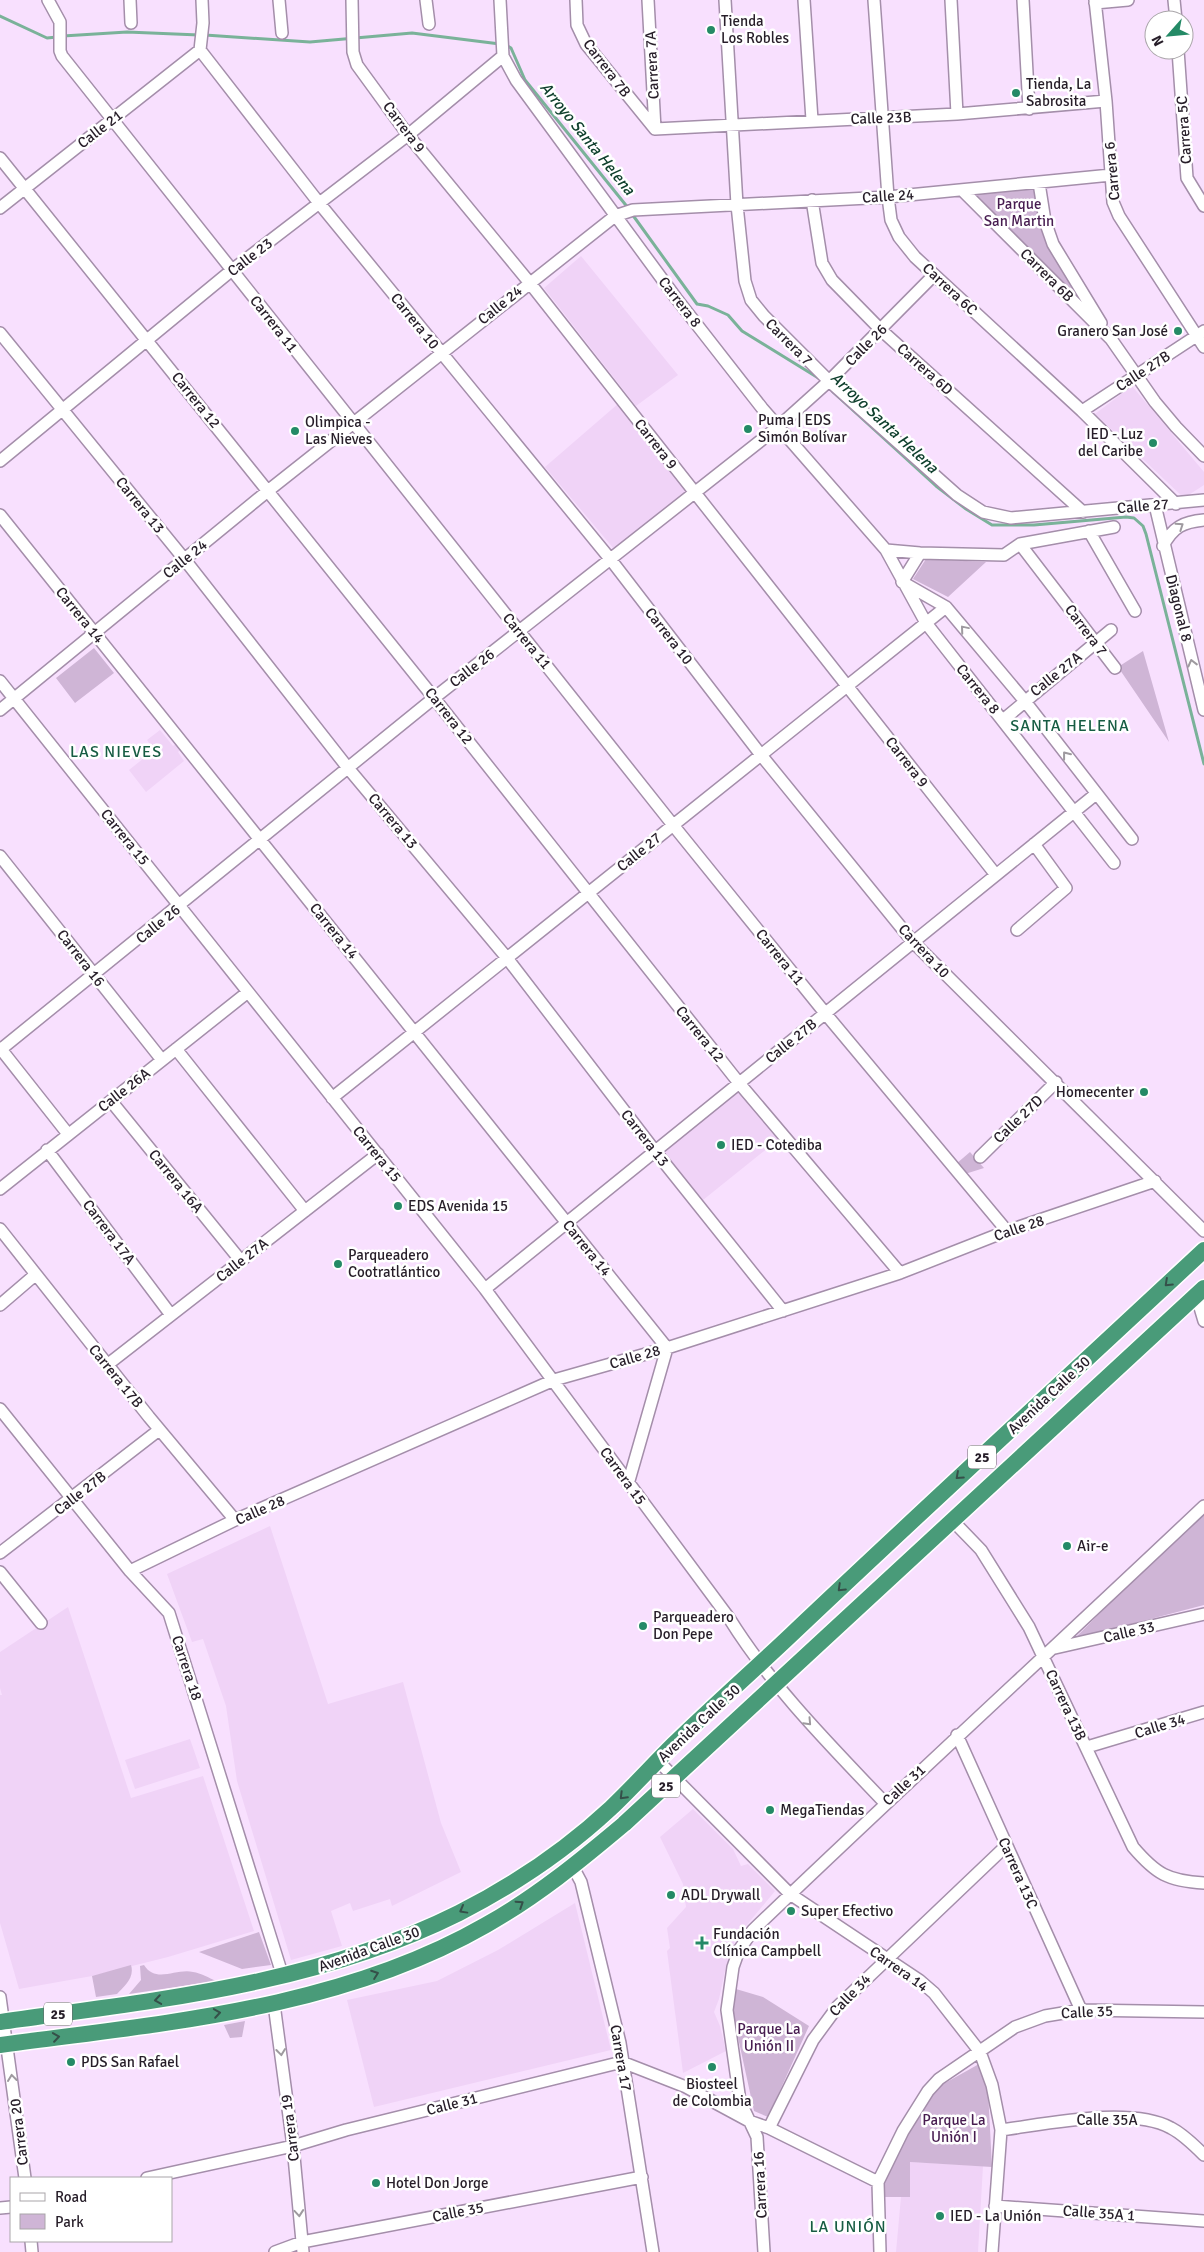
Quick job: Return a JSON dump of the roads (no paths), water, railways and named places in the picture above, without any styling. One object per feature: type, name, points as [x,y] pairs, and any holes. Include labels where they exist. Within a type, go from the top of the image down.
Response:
[{"type":"highway","name":"Avenida Calle 30","points":[[2,2022],[112,2007],[283,1977],[362,1954],[461,1912],[563,1848],[609,1810],[658,1761],[955,1480],[993,1447],[1204,1250]]},
{"type":"highway","name":"Avenida Calle 30","points":[[4,2044],[123,2028],[274,2004],[351,1983],[401,1965],[453,1942],[515,1908],[573,1867],[674,1779],[1200,1291]]},
{"type":"street","name":"Carrera 11","points":[[48,0],[60,22],[62,56],[825,1013],[1007,1231]]},
{"type":"street","points":[[130,0],[131,23]]},
{"type":"street","points":[[201,41],[202,0]]},
{"type":"street","points":[[279,0],[282,33]]},
{"type":"street","name":"Carrera 9","points":[[352,0],[353,45],[357,66],[408,135],[528,282],[996,875]]},
{"type":"street","points":[[426,0],[429,24]]},
{"type":"street","name":"Carrera 8","points":[[500,0],[503,56],[516,80],[615,216],[778,427],[886,550],[926,623],[1114,863]]},
{"type":"street","name":"Carrera 7B","points":[[576,0],[577,24],[586,44],[655,129]]},
{"type":"street","name":"Carrera 7A","points":[[648,0],[655,129]]},
{"type":"street","name":"Carrera 7","points":[[725,0],[736,205],[744,281],[751,300],[828,382],[957,495],[983,512],[1010,518],[1065,524],[1083,512]]},
{"type":"street","points":[[804,0],[812,120]]},
{"type":"street","name":"Carrera 6C","points":[[874,0],[888,197],[891,220],[898,237],[934,275],[1082,411],[1176,504]]},
{"type":"street","points":[[950,0],[957,114]]},
{"type":"street","points":[[1023,0],[1029,109]]},
{"type":"street","points":[[1095,1],[1128,0]]},
{"type":"street","name":"Carrera 6","points":[[1095,1],[1106,101],[1113,202],[1119,216],[1200,334],[1204,347]]},
{"type":"street","name":"Calle 21","points":[[0,208],[113,119],[201,41]]},
{"type":"street","name":"Carrera 10","points":[[201,41],[319,203],[610,560],[761,755],[913,942],[1204,1231]]},
{"type":"street","name":"Calle 23","points":[[0,461],[232,270],[408,135],[503,56]]},
{"type":"street","name":"Carrera 5C","points":[[1179,60],[1187,178],[1204,206]]},
{"type":"street","name":"Calle 23B","points":[[655,129],[957,114],[1106,101]]},
{"type":"street","name":"Carrera 12","points":[[0,158],[269,490],[739,1083],[900,1273]]},
{"type":"street","name":"Calle 24","points":[[0,710],[269,490],[528,282],[615,216],[633,210],[888,197],[1039,184],[1111,175]]},
{"type":"street","points":[[1039,184],[1045,221],[1053,244],[1111,339]]},
{"type":"street","name":"Carrera 6B","points":[[962,190],[1111,339],[1176,427],[1204,456]]},
{"type":"street","name":"Carrera 6D","points":[[812,200],[822,263],[832,280],[881,330],[1083,512]]},
{"type":"street","name":"Calle 26","points":[[0,1049],[95,975],[180,906],[259,838],[434,698],[696,494],[778,427],[828,382],[934,275]]},
{"type":"street","name":"Carrera 13","points":[[0,333],[185,560],[348,768],[507,958],[655,1151],[783,1311]]},
{"type":"street","name":"Calle 27B","points":[[1082,411],[1200,334]]},
{"type":"street","name":"Calle 27","points":[[1083,512],[1204,500]]},
{"type":"street","name":"Diagonal 8","points":[[1155,506],[1204,710]]},
{"type":"street","name":"Carrera 14","points":[[0,515],[667,1348]]},
{"type":"street","points":[[1164,546],[1178,526],[1187,522],[1204,520]]},
{"type":"street","name":"Calle 27","points":[[920,553],[1004,555],[1020,544],[1065,524],[1089,531],[1114,527]]},
{"type":"street","points":[[1089,531],[1135,611]]},
{"type":"street","name":"Carrera 7","points":[[1020,544],[1115,668]]},
{"type":"street","points":[[886,550],[920,553],[902,582]]},
{"type":"street","name":"Carrera 8","points":[[902,582],[946,607],[1024,700],[1132,839]]},
{"type":"street","name":"Calle 27","points":[[332,1098],[946,607]]},
{"type":"street","name":"Calle 27A","points":[[1003,720],[1024,700],[1111,630]]},
{"type":"street","name":"Carrera 15","points":[[0,681],[485,1289],[554,1380],[628,1484],[777,1685]]},
{"type":"street","name":"Calle 27B","points":[[485,1289],[1096,794]]},
{"type":"street","points":[[1017,930],[1065,891],[1066,885],[1034,844]]},
{"type":"street","name":"Carrera 16","points":[[0,856],[162,1060]]},
{"type":"street","name":"Calle 26A","points":[[0,1188],[248,992]]},
{"type":"street","points":[[0,1049],[68,1134]]},
{"type":"street","points":[[176,1049],[305,1211]]},
{"type":"street","name":"Calle 27D","points":[[980,1157],[1056,1082]]},
{"type":"street","name":"Carrera 16A","points":[[111,1101],[240,1261]]},
{"type":"street","name":"Carrera 17A","points":[[47,1150],[171,1315]]},
{"type":"street","name":"Calle 27A","points":[[107,1365],[378,1154]]},
{"type":"street","name":"Calle 28","points":[[130,1571],[235,1520],[554,1380],[667,1348],[900,1273],[1007,1231],[1155,1181]]},
{"type":"street","name":"Carrera 17B","points":[[0,1229],[159,1430],[235,1520]]},
{"type":"street","points":[[0,1305],[35,1275]]},
{"type":"street","points":[[1200,1291],[1204,1321]]},
{"type":"street","points":[[628,1484],[667,1348]]},
{"type":"street","name":"Carrera 18","points":[[0,1408],[130,1571],[169,1613],[283,1977]]},
{"type":"street","name":"Calle 27B","points":[[0,1553],[73,1499],[159,1430]]},
{"type":"street","name":"Calle 31","points":[[749,2121],[739,2094],[727,2010],[728,1987],[733,1966],[746,1939],[885,1803],[957,1735],[1054,1649],[1204,1506]]},
{"type":"street","name":"Carrera 13B","points":[[952,1520],[981,1550],[1014,1602],[1044,1657],[1133,1846],[1148,1864],[1164,1876],[1182,1882],[1204,1883]]},
{"type":"street","points":[[0,1572],[41,1623]]},
{"type":"street","name":"Calle 33","points":[[1054,1649],[1204,1614]]},
{"type":"street","points":[[777,1685],[798,1712],[885,1803]]},
{"type":"street","name":"Calle 34","points":[[1086,1747],[1204,1712]]},
{"type":"street","name":"Carrera 13C","points":[[957,1735],[1081,2010]]},
{"type":"street","name":"Carrera 14","points":[[658,1761],[790,1894],[919,1980],[934,1994],[980,2052],[992,2085],[1001,2130],[992,2252]]},
{"type":"street","name":"Calle 34","points":[[769,2128],[824,2022],[885,1959],[1006,1846]]},
{"type":"street","name":"Carrera 17","points":[[573,1867],[581,1882],[620,2043],[653,2252]]},
{"type":"street","name":"Carrera 20","points":[[0,1997],[4,2044],[24,2177]]},
{"type":"street","name":"Carrera 19","points":[[274,2004],[293,2146],[302,2247]]},
{"type":"street","name":"Calle 35","points":[[878,2182],[903,2131],[934,2084],[1015,2027],[1045,2016],[1081,2010],[1204,2012]]},
{"type":"street","points":[[622,2062],[686,2087],[749,2121],[769,2128],[878,2182],[880,2252]]},
{"type":"street","name":"Calle 31","points":[[152,2177],[293,2146],[346,2130],[622,2062]]},
{"type":"street","name":"Calle 35A","points":[[1001,2130],[1067,2121],[1136,2117],[1171,2128],[1204,2155]]},
{"type":"street","name":"Carrera 16","points":[[749,2121],[755,2130],[758,2143],[764,2252]]},
{"type":"street","name":"Calle 35","points":[[275,2252],[642,2177]]},
{"type":"street","name":"Calle 35A 1","points":[[995,2206],[1204,2221]]},
{"type":"waterway","points":[[0,16],[47,38],[57,37]]},
{"type":"waterway","points":[[63,36],[127,32],[199,35]]},
{"type":"waterway","points":[[205,35],[310,42],[412,33],[500,44]]},
{"type":"waterway","name":"Arroyo Santa Helena","points":[[506,45],[511,48],[525,80],[629,209]]},
{"type":"waterway","name":"Arroyo Santa Helena","points":[[632,214],[697,304],[708,306],[728,315],[742,331],[820,379]]},
{"type":"waterway","name":"Arroyo Santa Helena","points":[[833,392],[936,486],[966,509],[992,525],[1034,525],[1126,517],[1134,518],[1143,526],[1204,764]]},
{"type":"place","name":"Tienda Los Robles","points":[[711,30]]},
{"type":"place","name":"Tienda, La Sabrosita","points":[[1016,93]]},
{"type":"place","name":"Granero San José","points":[[1178,331]]},
{"type":"place","name":"Puma | EDS Simón Bolívar","points":[[748,429]]},
{"type":"place","name":"Olimpica - Las Nieves","points":[[295,431]]},
{"type":"place","name":"IED - Luz del Caribe","points":[[1153,443]]},
{"type":"place","name":"Homecenter","points":[[1144,1092]]},
{"type":"place","name":"IED - Cotediba","points":[[721,1145]]},
{"type":"place","name":"EDS Avenida 15","points":[[398,1206]]},
{"type":"place","name":"Parqueadero Cootratlántico","points":[[338,1264]]},
{"type":"place","name":"Air-e","points":[[1067,1546]]},
{"type":"place","name":"Parqueadero Don Pepe","points":[[643,1626]]},
{"type":"place","name":"MegaTiendas","points":[[770,1810]]},
{"type":"place","name":"ADL Drywall","points":[[671,1895]]},
{"type":"place","name":"Super Efectivo","points":[[791,1911]]},
{"type":"place","name":"Fundación Clínica Campbell","points":[[702,1943]]},
{"type":"place","name":"PDS San Rafael","points":[[71,2062]]},
{"type":"place","name":"Biosteel de Colombia","points":[[712,2067]]},
{"type":"place","name":"Hotel Don Jorge","points":[[376,2183]]},
{"type":"place","name":"IED - La Unión","points":[[940,2216]]},
{"type":"district","name":"SANTA HELENA","points":[[1070,725]]},
{"type":"district","name":"LAS NIEVES","points":[[116,751]]},
{"type":"district","name":"LA UNIÓN","points":[[848,2226]]},
{"type":"park label","name":"Parque San Martin","points":[[1019,212]]},
{"type":"park label","name":"Parque La Unión II","points":[[769,2038]]},
{"type":"park label","name":"Parque La Unión I","points":[[954,2128]]}]
